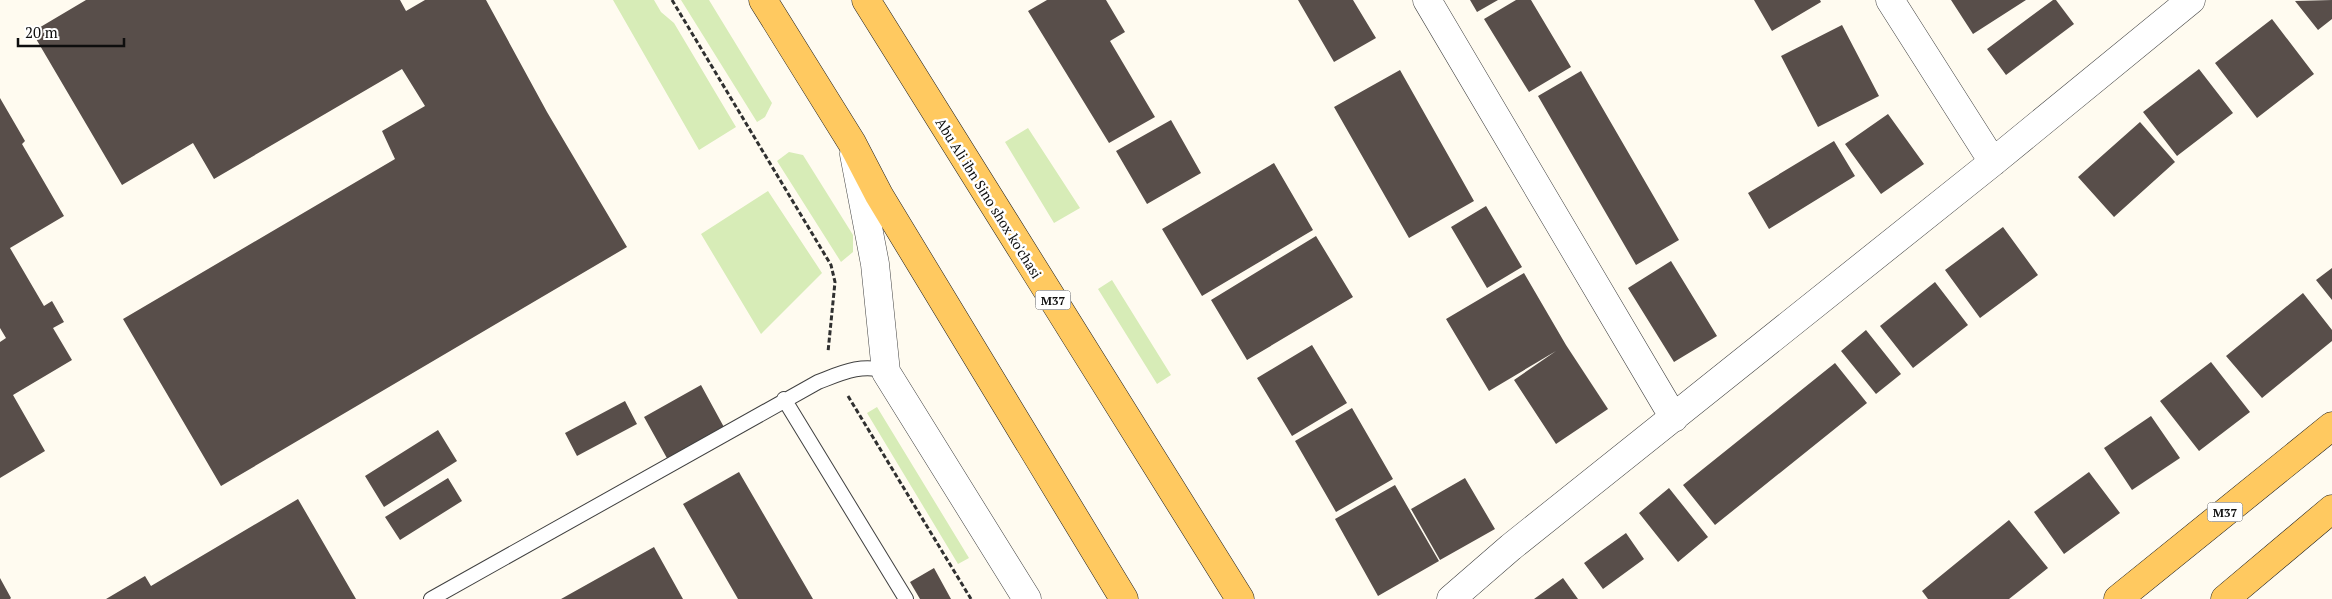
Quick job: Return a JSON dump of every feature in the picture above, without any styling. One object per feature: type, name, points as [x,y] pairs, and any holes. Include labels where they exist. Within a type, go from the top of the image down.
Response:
[{"type":"main road","points":[[763,0],[852,143],[879,195],[1124,599]]},
{"type":"main road","name":"Abu Ali ibn Sino shox ko'chasi","points":[[866,0],[1240,599]]},
{"type":"main road","name":"M37","points":[[2118,599],[2332,426]]},
{"type":"main road","points":[[2225,599],[2332,509]]},
{"type":"street","points":[[1427,0],[1674,418]]},
{"type":"street","points":[[1890,0],[1993,162]]},
{"type":"street","points":[[1451,599],[1511,547],[1993,162],[2191,0]]},
{"type":"street","points":[[852,143],[875,264],[886,372],[1026,599]]},
{"type":"lane","points":[[431,599],[608,501],[784,399],[818,382],[867,368],[876,368],[886,372]]},
{"type":"lane","points":[[784,399],[906,599]]},
{"type":"path","points":[[672,0],[831,265],[835,282],[828,353],[836,376],[971,599]]},
{"type":"green space","points":[[613,0],[654,0],[661,12],[674,23],[736,127],[699,150]]},
{"type":"green space","points":[[681,0],[709,0],[772,103],[765,117],[757,122]]},
{"type":"green space","points":[[1028,128],[1080,208],[1054,223],[1005,142]]},
{"type":"green space","points":[[789,152],[803,155],[853,235],[853,252],[841,262],[777,161]]},
{"type":"green space","points":[[768,191],[822,273],[761,334],[701,234]]},
{"type":"green space","points":[[1112,280],[1171,375],[1157,384],[1098,289]]},
{"type":"green space","points":[[877,407],[969,558],[958,564],[867,413]]},
{"type":"building","points":[[86,0],[400,0],[406,11],[425,0],[486,0],[547,112],[627,247],[221,486],[123,319],[395,159],[382,131],[425,106],[402,69],[214,179],[193,143],[122,185],[32,32]]},
{"type":"building","points":[[1047,0],[1106,0],[1125,32],[1110,41],[1155,117],[1109,143],[1028,11]]},
{"type":"building","points":[[1298,0],[1353,0],[1376,38],[1334,62]]},
{"type":"building","points":[[1470,0],[1498,0],[1477,12]]},
{"type":"building","points":[[1516,0],[1531,0],[1571,67],[1529,92],[1484,19]]},
{"type":"building","points":[[1754,0],[1820,0],[1821,2],[1772,31]]},
{"type":"building","points":[[1951,0],[2026,0],[1973,34]]},
{"type":"building","points":[[2053,0],[2056,0],[2074,24],[2006,75],[1987,49]]},
{"type":"building","points":[[2332,0],[2332,19],[2318,30],[2295,1]]},
{"type":"building","points":[[2272,19],[2314,74],[2257,118],[2215,63]]},
{"type":"building","points":[[1842,25],[1879,96],[1818,127],[1781,56]]},
{"type":"building","points":[[2199,69],[2233,113],[2177,156],[2143,112]]},
{"type":"building","points":[[1400,70],[1474,201],[1409,238],[1334,107]]},
{"type":"building","points":[[1581,71],[1679,240],[1636,265],[1538,96]]},
{"type":"building","points":[[0,98],[25,141],[22,144],[64,216],[10,248],[44,306],[52,301],[64,322],[53,328],[72,360],[13,395],[45,451],[0,478],[0,342],[6,338],[0,328]]},
{"type":"building","points":[[1888,114],[1924,164],[1881,194],[1845,144]]},
{"type":"building","points":[[1171,120],[1201,173],[1147,204],[1116,151]]},
{"type":"building","points":[[2140,122],[2175,162],[2114,217],[2078,177]]},
{"type":"building","points":[[1834,141],[1855,176],[1769,229],[1748,193]]},
{"type":"building","points":[[1274,163],[1313,230],[1202,296],[1162,229]]},
{"type":"building","points":[[1486,206],[1522,267],[1487,288],[1451,227]]},
{"type":"building","points":[[2003,227],[2038,275],[1980,318],[1945,270]]},
{"type":"building","points":[[1316,236],[1353,297],[1247,360],[1211,300]]},
{"type":"building","points":[[1671,261],[1717,336],[1674,362],[1628,288]]},
{"type":"building","points":[[2332,268],[2332,300],[2316,280]]},
{"type":"building","points":[[1524,273],[1566,345],[1608,409],[1556,444],[1514,380],[1556,351],[1489,391],[1446,319]]},
{"type":"building","points":[[1935,282],[1968,325],[1913,368],[1880,326]]},
{"type":"building","points":[[2303,293],[2332,330],[2332,341],[2262,398],[2226,356]]},
{"type":"building","points":[[1866,330],[1901,374],[1876,394],[1841,351]]},
{"type":"building","points":[[1312,345],[1347,403],[1292,436],[1257,378]]},
{"type":"building","points":[[2211,362],[2250,412],[2199,451],[2160,401]]},
{"type":"building","points":[[1835,363],[1867,403],[1715,525],[1683,485]]},
{"type":"building","points":[[701,385],[725,429],[668,460],[644,417]]},
{"type":"building","points":[[625,401],[637,424],[577,456],[565,433]]},
{"type":"building","points":[[1352,408],[1393,479],[1336,512],[1295,441]]},
{"type":"building","points":[[2151,416],[2180,458],[2132,490],[2104,448]]},
{"type":"building","points":[[438,430],[457,461],[384,507],[365,476]]},
{"type":"building","points":[[739,472],[813,599],[738,599],[683,504]]},
{"type":"building","points":[[2089,472],[2120,513],[2064,554],[2034,512]]},
{"type":"building","points":[[448,478],[462,501],[400,540],[385,517]]},
{"type":"building","points":[[1465,478],[1495,529],[1440,560],[1411,509]]},
{"type":"building","points":[[1395,485],[1439,561],[1378,596],[1335,519]]},
{"type":"building","points":[[1669,488],[1708,537],[1678,562],[1639,513]]},
{"type":"building","points":[[298,499],[356,599],[106,599],[145,576],[151,586]]},
{"type":"building","points":[[2009,520],[2048,568],[2009,599],[1928,599],[1922,591]]},
{"type":"building","points":[[1626,533],[1644,559],[1603,589],[1584,563]]},
{"type":"building","points":[[654,547],[683,599],[561,599]]},
{"type":"building","points":[[934,568],[951,599],[920,599],[910,582]]},
{"type":"building","points":[[0,578],[11,598],[10,599],[0,599]]},
{"type":"building","points":[[1563,578],[1578,599],[1534,599]]}]
